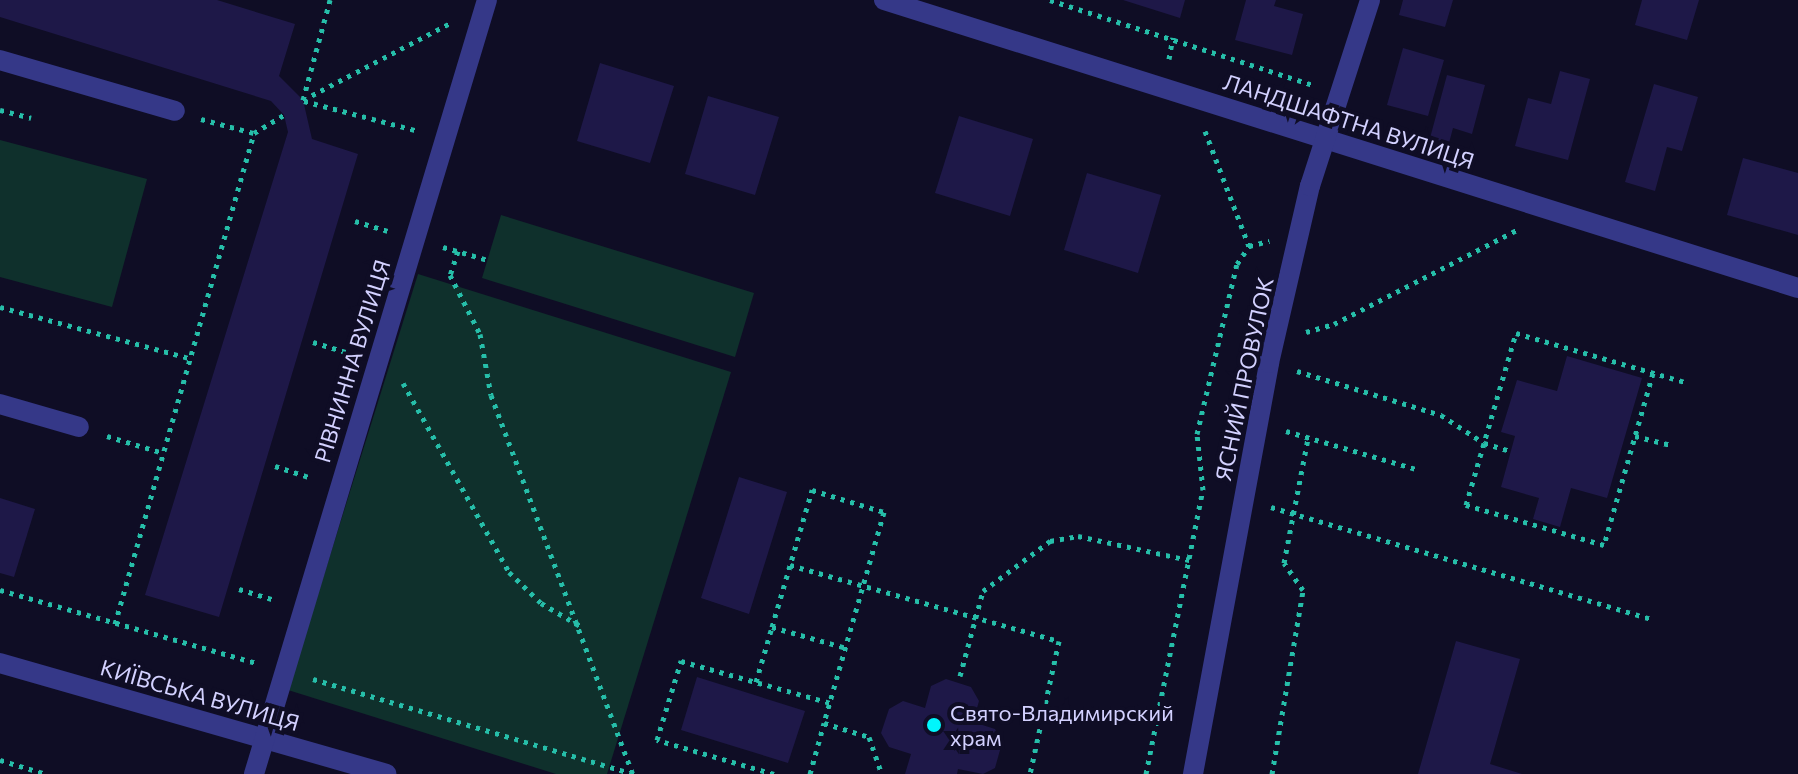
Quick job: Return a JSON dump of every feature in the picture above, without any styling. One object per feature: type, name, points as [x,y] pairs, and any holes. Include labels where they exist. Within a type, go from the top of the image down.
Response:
[{"type":"street","name":"РІВНИННА ВУЛИЦЯ","points":[[254,774],[487,0]]},
{"type":"street","name":"ЛАНДШАФТНА ВУЛИЦЯ","points":[[884,0],[1798,288]]},
{"type":"street","name":"ЯСНИЙ ПРОВУЛОК","points":[[1193,774],[1269,363],[1325,137],[1370,0]]},
{"type":"street","points":[[0,60],[175,111]]},
{"type":"street","points":[[0,404],[79,427]]},
{"type":"street","name":"КИЇВСЬКА ВУЛИЦЯ","points":[[0,663],[386,774]]},
{"type":"path","points":[[303,100],[330,0]]},
{"type":"path","points":[[1050,0],[1305,79],[1336,102]]},
{"type":"path","points":[[303,100],[462,17]]},
{"type":"path","points":[[1189,95],[1249,246]]},
{"type":"path","points":[[303,100],[445,138]]},
{"type":"path","points":[[0,110],[31,118]]},
{"type":"path","points":[[175,111],[254,133]]},
{"type":"path","points":[[115,624],[160,452],[254,133],[284,115]]},
{"type":"path","points":[[1275,342],[1334,324],[1552,212]]},
{"type":"path","points":[[1146,774],[1203,490],[1197,434],[1237,264],[1249,246],[1299,234]]},
{"type":"path","points":[[415,239],[488,260]]},
{"type":"path","points":[[458,251],[450,275],[480,334],[491,395],[582,627],[634,774]]},
{"type":"path","points":[[0,307],[189,358]]},
{"type":"path","points":[[1653,373],[1604,545],[1466,505],[1516,333],[1688,383]]},
{"type":"path","points":[[313,342],[377,361],[409,388],[509,572],[541,603],[582,627]]},
{"type":"path","points":[[1269,363],[1441,415],[1484,443],[1511,451]]},
{"type":"path","points":[[1258,423],[1416,469]]},
{"type":"path","points":[[79,427],[160,452]]},
{"type":"path","points":[[1635,436],[1670,445]]},
{"type":"path","points":[[1272,774],[1303,590],[1284,563],[1308,438]]},
{"type":"path","points":[[275,466],[339,487]]},
{"type":"path","points":[[756,682],[812,490],[884,512],[810,774]]},
{"type":"path","points":[[1243,500],[1651,619]]},
{"type":"path","points":[[960,676],[983,591],[1050,541],[1078,536],[1189,560]]},
{"type":"path","points":[[790,565],[1059,641],[1030,774]]},
{"type":"path","points":[[239,589],[303,607]]},
{"type":"path","points":[[0,590],[634,774]]},
{"type":"path","points":[[772,627],[846,648]]},
{"type":"path","points":[[774,774],[657,740],[681,661],[830,703]]},
{"type":"path","points":[[824,723],[869,737],[882,774]]},
{"type":"path","points":[[0,760],[46,774]]},
{"type":"green space","points":[[0,140],[147,179],[112,307],[0,277]]},
{"type":"green space","points":[[501,215],[754,293],[735,357],[482,278]]},
{"type":"green space","points":[[418,274],[731,372],[607,774],[556,774],[288,690]]},
{"type":"building","points":[[0,0],[217,0],[295,24],[279,76],[303,100],[312,139],[358,154],[219,617],[145,595],[288,132],[284,115],[271,101],[0,17]]},
{"type":"building","points":[[1123,0],[1185,0],[1180,18]]},
{"type":"building","points":[[1246,0],[1276,0],[1274,6],[1303,14],[1292,55],[1235,40]]},
{"type":"building","points":[[1403,0],[1453,0],[1445,27],[1399,15]]},
{"type":"building","points":[[1642,0],[1699,0],[1687,40],[1635,25]]},
{"type":"building","points":[[1403,48],[1444,60],[1428,116],[1387,105]]},
{"type":"building","points":[[600,63],[674,86],[650,163],[577,141]]},
{"type":"building","points":[[1560,71],[1590,79],[1568,160],[1515,146],[1528,98],[1551,104]]},
{"type":"building","points":[[1447,75],[1485,85],[1472,134],[1453,128],[1449,143],[1430,138]]},
{"type":"building","points":[[1654,84],[1698,97],[1682,151],[1667,147],[1655,191],[1625,182]]},
{"type":"building","points":[[708,96],[779,117],[755,195],[685,174]]},
{"type":"building","points":[[959,116],[1033,139],[1010,216],[935,193]]},
{"type":"building","points":[[1743,158],[1798,173],[1798,235],[1727,215]]},
{"type":"building","points":[[1087,173],[1161,195],[1138,273],[1064,250]]},
{"type":"building","points":[[1567,356],[1642,378],[1607,498],[1571,488],[1560,527],[1533,519],[1539,498],[1501,487],[1515,436],[1501,432],[1517,380],[1557,391]]},
{"type":"building","points":[[739,477],[787,492],[749,614],[701,598]]},
{"type":"building","points":[[0,498],[35,509],[14,577],[0,573]]},
{"type":"building","points":[[1456,641],[1520,659],[1490,764],[1522,774],[1418,774]]},
{"type":"building","points":[[697,677],[805,711],[788,763],[681,730]]},
{"type":"building","name":"Свято-Владимирский храм","points":[[946,679],[971,687],[979,701],[973,722],[995,729],[1002,743],[995,768],[983,774],[958,769],[957,774],[905,774],[911,754],[889,747],[881,733],[889,709],[903,701],[925,708],[931,686]]},
{"type":"place","name":"Свято-Владимирский храм","points":[[934,725]]}]
